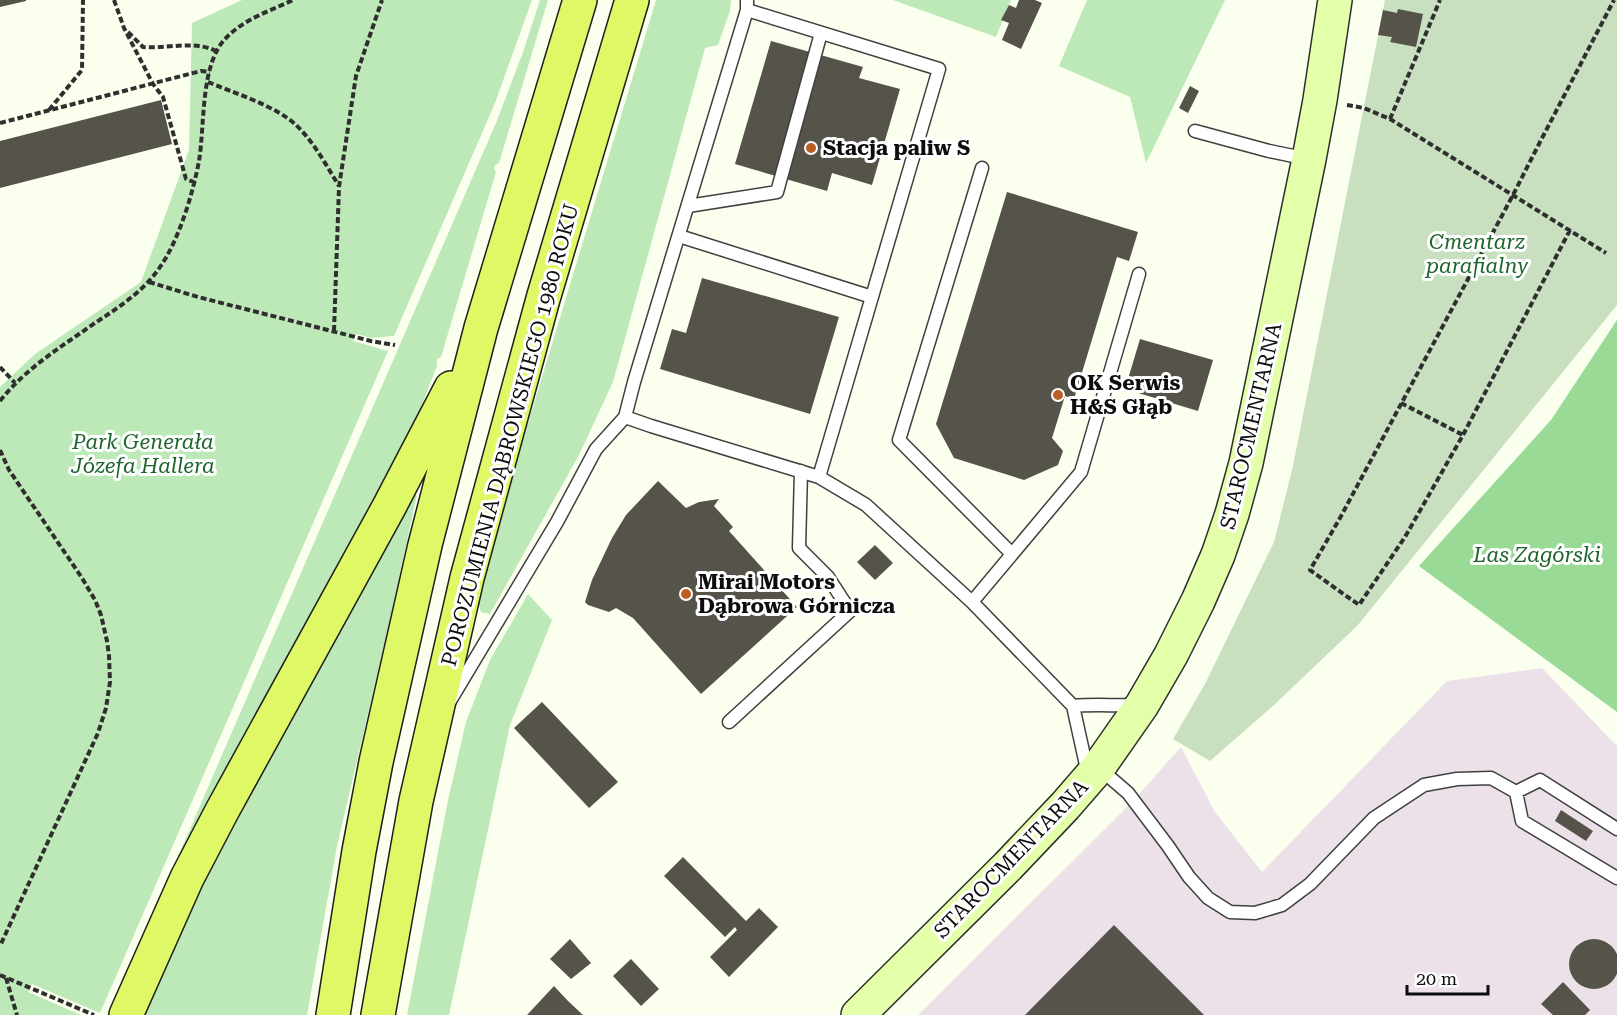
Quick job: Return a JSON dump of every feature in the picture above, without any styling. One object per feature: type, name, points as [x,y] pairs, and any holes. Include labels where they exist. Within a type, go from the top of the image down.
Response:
[{"type":"main road","points":[[333,1015],[359,851],[376,762],[425,545],[481,328],[580,0]]},
{"type":"main road","name":"POROZUMIENIA DĄBROWSKIEGO 1980 ROKU","points":[[378,1015],[416,801],[467,578],[543,299],[632,0]]},
{"type":"main road","points":[[126,1015],[184,886],[222,811],[421,447],[481,328]]},
{"type":"street","name":"STAROCMENTARNA","points":[[858,1015],[1008,866],[1093,773],[1142,705],[1171,655],[1198,601],[1218,555],[1246,463],[1309,159],[1335,0]]},
{"type":"lane","points":[[434,727],[557,522],[596,449],[625,417],[747,5],[821,33],[939,69],[819,477]]},
{"type":"lane","points":[[688,206],[777,192],[821,33]]},
{"type":"lane","points":[[1195,131],[1269,152],[1309,159]]},
{"type":"lane","points":[[982,168],[899,440],[1012,554]]},
{"type":"lane","points":[[679,236],[872,297]]},
{"type":"lane","points":[[972,602],[1081,472],[1139,274]]},
{"type":"lane","points":[[625,417],[819,477],[866,505],[972,602],[1072,706],[1093,773],[1128,793],[1189,877],[1208,898],[1230,912],[1255,914],[1282,905],[1310,884],[1374,818],[1424,785],[1458,779],[1491,777],[1516,792],[1522,821],[1617,878]]},
{"type":"lane","points":[[729,722],[850,611],[828,577],[798,548],[801,471]]},
{"type":"lane","points":[[1072,706],[1142,705]]},
{"type":"lane","points":[[1516,792],[1540,780],[1617,830]]},
{"type":"path","points":[[49,111],[82,70],[83,0]]},
{"type":"path","points":[[114,0],[124,28],[153,84],[163,97],[186,179],[194,182]]},
{"type":"path","points":[[0,401],[15,383],[44,357],[134,296],[149,282],[174,243],[194,182],[208,82],[216,51],[226,37],[243,23],[293,0]]},
{"type":"path","points":[[334,331],[339,187],[356,76],[382,0]]},
{"type":"path","points":[[1390,119],[1440,0]]},
{"type":"path","points":[[1570,230],[1463,435],[1406,537],[1359,605],[1310,570],[1514,195],[1539,142],[1614,0]]},
{"type":"path","points":[[124,28],[143,47],[160,48],[180,45],[208,47],[216,51]]},
{"type":"path","points":[[0,123],[201,71],[210,72]]},
{"type":"path","points":[[208,82],[272,109],[295,124],[316,149],[339,187]]},
{"type":"path","points":[[1320,100],[1364,108],[1390,119],[1606,253]]},
{"type":"path","points":[[149,282],[198,297],[395,345]]},
{"type":"path","points":[[0,367],[15,383]]},
{"type":"path","points":[[1401,403],[1463,435]]},
{"type":"path","points":[[0,450],[9,470],[95,600],[107,641],[110,675],[107,702],[98,733],[0,945]]},
{"type":"path","points":[[0,463],[9,470]]},
{"type":"path","points":[[0,975],[94,1015]]},
{"type":"path","points":[[6,978],[17,1015]]},
{"type":"shaded area","points":[[1542,668],[1617,746],[1617,1015],[918,1015],[1133,801],[1181,747],[1215,812],[1262,872],[1447,681]]},
{"type":"green space","name":"Park Generała Józefa Hallera","points":[[242,0],[532,0],[495,103],[394,336],[371,338],[357,334],[353,341],[388,351],[100,1013],[32,984],[28,992],[81,1015],[0,1015],[0,387],[35,354],[141,282],[189,150],[192,23]]},
{"type":"green space","points":[[540,0],[548,0],[499,163],[495,165],[496,172],[441,357],[437,359],[437,366],[409,438],[172,876],[170,875],[496,123]]},
{"type":"green space","points":[[656,0],[731,0],[730,11],[718,45],[705,48],[613,382],[579,455],[490,614],[481,612],[478,602],[523,440]]},
{"type":"green space","points":[[893,0],[1011,0],[996,37]]},
{"type":"green space","points":[[1087,0],[1225,0],[1146,163],[1130,97],[1059,66]]},
{"type":"green space","name":"Cmentarz parafialny","points":[[1385,0],[1617,0],[1617,305],[1358,625],[1274,705],[1210,761],[1173,739],[1205,684],[1274,542],[1293,466]]},
{"type":"green space","name":"Las Zagórski","points":[[1617,320],[1617,712],[1419,566],[1551,420]]},
{"type":"green space","points":[[413,493],[417,496],[337,846],[307,1015],[141,1015],[194,894]]},
{"type":"green space","points":[[528,594],[552,620],[510,725],[449,1015],[407,1015],[448,800],[466,722],[490,660]]},
{"type":"building","points":[[0,0],[26,0],[26,1],[0,7]]},
{"type":"building","points":[[1019,0],[1035,0],[1042,3],[1021,49],[1002,40],[1009,23],[1001,20],[1009,5],[1016,8]]},
{"type":"building","points":[[1398,9],[1423,14],[1416,47],[1390,42],[1392,37],[1378,35],[1383,10],[1397,13]]},
{"type":"building","points":[[771,41],[863,67],[859,78],[900,89],[872,185],[832,173],[827,191],[735,164]]},
{"type":"building","points":[[1190,86],[1199,91],[1188,113],[1179,108]]},
{"type":"building","points":[[161,100],[172,144],[0,188],[0,141]]},
{"type":"building","points":[[1007,192],[1138,232],[1129,261],[1117,257],[1074,399],[1065,396],[1052,438],[1063,451],[1058,465],[1024,480],[954,458],[936,424]]},
{"type":"building","points":[[702,278],[839,317],[810,414],[660,369],[672,329],[686,333]]},
{"type":"building","points":[[1140,339],[1213,360],[1198,411],[1125,389]]},
{"type":"building","name":"Mirai Motors Dąbrowa Górnicza","points":[[658,481],[686,508],[699,502],[719,499],[714,506],[733,527],[729,531],[797,607],[701,694],[633,618],[616,608],[609,612],[585,602],[592,580],[612,538],[626,515]]},
{"type":"building","points":[[875,545],[893,563],[875,580],[857,562]]},
{"type":"building","points":[[542,702],[618,782],[589,808],[514,728]]},
{"type":"building","points":[[1561,810],[1593,831],[1586,841],[1555,821]]},
{"type":"building","points":[[683,857],[746,921],[759,908],[778,927],[729,977],[710,957],[737,930],[735,927],[725,937],[664,876]]},
{"type":"building","points":[[1114,925],[1204,1015],[1025,1015]]},
{"type":"building","points":[[570,939],[591,963],[571,979],[550,959]]},
{"type":"building","points":[[1594,939],[1612,946],[1619,964],[1612,982],[1594,989],[1576,982],[1569,964],[1576,946]]},
{"type":"building","points":[[631,959],[659,989],[641,1006],[613,976]]},
{"type":"building","points":[[1563,982],[1590,1010],[1585,1015],[1553,1015],[1541,1004]]},
{"type":"building","points":[[554,986],[568,1001],[583,1015],[527,1015]]},
{"type":"place","name":"Stacja paliw S","points":[[811,148]]},
{"type":"place","name":"OK Serwis H&S Głąb","points":[[1058,395]]},
{"type":"place","name":"Mirai Motors Dąbrowa Górnicza","points":[[686,594]]}]
